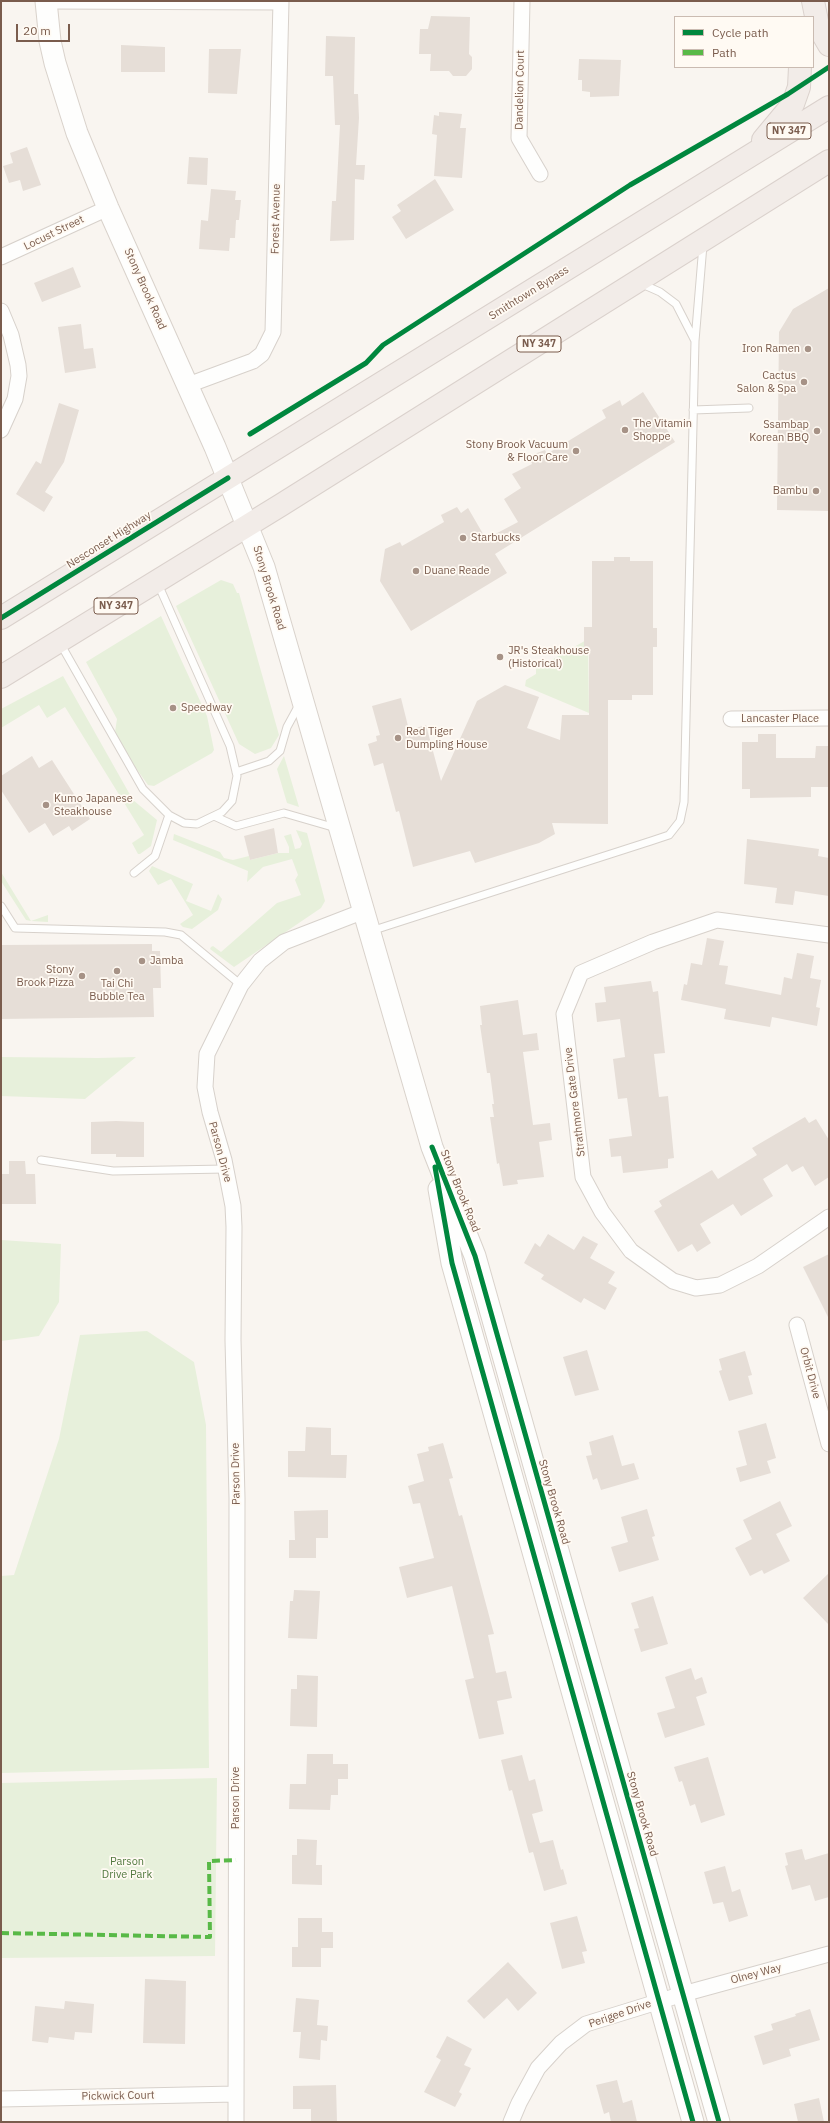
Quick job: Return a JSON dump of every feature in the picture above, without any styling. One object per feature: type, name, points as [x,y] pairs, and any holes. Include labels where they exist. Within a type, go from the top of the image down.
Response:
[{"type":"highway","points":[[803,16],[805,1]]},
{"type":"highway","points":[[813,1],[818,26],[829,45]]},
{"type":"highway","points":[[749,156],[793,104],[799,87],[800,68]]},
{"type":"highway","name":"Smithtown Bypass","points":[[228,478],[829,106]]},
{"type":"highway","name":"NY 347","points":[[1,677],[248,525],[829,162]]},
{"type":"highway","name":"Nesconset Highway","points":[[1,618],[228,478]]},
{"type":"main road","name":"Stony Brook Road","points":[[46,1],[50,41],[61,87],[77,133],[108,208],[188,385],[248,525],[264,567],[432,1147],[475,1256],[719,2122]]},
{"type":"main road","name":"Stony Brook Road","points":[[432,1147],[452,1263],[693,2122]]},
{"type":"main road","points":[[555,1633],[579,1626]]},
{"type":"street","points":[[46,1],[281,2]]},
{"type":"street","name":"Dandelion Court","points":[[522,1],[519,138],[540,174]]},
{"type":"street","name":"Forest Avenue","points":[[188,385],[253,361],[265,348],[273,332],[281,2]]},
{"type":"street","name":"Locust Street","points":[[1,258],[108,208]]},
{"type":"street","points":[[1,312],[11,335],[19,376],[15,399],[1,430]]},
{"type":"street","name":"Lancaster Place","points":[[731,719],[829,718]]},
{"type":"street","name":"Parson Drive","points":[[236,2122],[237,1498],[233,1340],[234,1227],[233,1206],[226,1169],[210,1112],[205,1087],[207,1054],[241,985],[260,961],[284,942],[364,911]]},
{"type":"street","name":"Strathmore Gate Drive","points":[[829,936],[717,920],[653,942],[581,973],[564,1014],[583,1177],[602,1212],[631,1251],[674,1281],[696,1288],[720,1285],[758,1266],[829,1217]]},
{"type":"street","name":"Orbit Drive","points":[[797,1325],[829,1444]]},
{"type":"street","name":"Olney Way","points":[[683,1994],[829,1954]]},
{"type":"street","name":"Perigee Drive","points":[[511,2122],[519,2102],[538,2068],[561,2043],[586,2024],[683,1994]]},
{"type":"street","name":"Pickwick Court","points":[[1,2099],[235,2094]]},
{"type":"lane","points":[[370,932],[669,835],[680,821],[684,802],[695,341],[704,240]]},
{"type":"lane","points":[[638,282],[660,292],[676,304],[695,341]]},
{"type":"lane","points":[[693,410],[749,408]]},
{"type":"lane","points":[[59,641],[143,789],[170,815],[184,823],[197,824],[222,812],[232,801],[237,776],[230,746],[157,581]]},
{"type":"lane","points":[[236,772],[269,761],[280,750],[286,728],[302,700]]},
{"type":"lane","points":[[214,816],[236,826],[284,813],[321,822],[340,829]]},
{"type":"lane","points":[[134,873],[155,856],[170,815]]},
{"type":"lane","points":[[1,906],[15,928],[164,932],[181,935],[241,985]]},
{"type":"lane","points":[[41,1160],[113,1171],[226,1169]]},
{"type":"green space","points":[[221,580],[233,584],[237,593],[239,593],[279,735],[271,748],[255,754],[239,744],[176,606]]},
{"type":"green space","points":[[161,616],[207,716],[214,750],[212,753],[154,786],[148,785],[128,757],[115,732],[117,719],[86,662]]},
{"type":"green space","points":[[588,639],[589,713],[525,686],[526,680],[536,674],[536,669]]},
{"type":"green space","points":[[63,676],[133,800],[157,820],[151,846],[140,854],[138,854],[132,843],[144,835],[65,707],[47,718],[39,705],[1,728],[1,709]]},
{"type":"green space","points":[[284,756],[299,807],[287,803],[277,769]]},
{"type":"green space","points":[[296,830],[307,833],[325,901],[321,908],[234,967],[210,949],[211,947],[213,946],[221,952],[277,903],[301,895],[295,880],[298,875],[292,859],[263,867],[247,882],[248,871],[173,840],[174,834],[220,852],[224,858],[233,860],[249,856],[250,860],[278,853],[289,853],[289,847],[284,836],[291,834],[295,849],[300,848],[302,844]]},
{"type":"green space","points":[[152,866],[193,884],[186,901],[211,911],[218,894],[222,899],[218,910],[192,929],[183,927],[180,924],[193,915],[171,879],[158,885],[149,871]]},
{"type":"green space","points":[[1,872],[31,921],[26,920],[1,881]]},
{"type":"green space","points":[[48,915],[48,922],[31,921]]},
{"type":"green space","points":[[1,1057],[136,1057],[85,1099],[1,1096]]},
{"type":"green space","points":[[1,1240],[61,1244],[59,1302],[39,1336],[1,1341]]},
{"type":"green space","points":[[147,1331],[194,1362],[206,1425],[209,1768],[1,1773],[1,1576],[14,1575],[59,1439],[80,1335]]},
{"type":"green space","name":"Parson Drive Park","points":[[217,1778],[215,1956],[1,1958],[1,1783]]},
{"type":"building","points":[[431,16],[470,17],[469,54],[472,57],[472,69],[466,76],[453,76],[449,71],[430,71],[431,54],[419,54],[420,29],[428,29]]},
{"type":"building","points":[[326,36],[355,37],[354,94],[358,94],[359,118],[356,165],[365,165],[364,180],[355,179],[354,240],[330,241],[332,201],[336,201],[340,125],[335,125],[333,76],[325,76]]},
{"type":"building","points":[[121,45],[165,47],[165,72],[121,72]]},
{"type":"building","points":[[209,49],[241,49],[237,94],[208,93]]},
{"type":"building","points":[[579,59],[621,60],[619,96],[590,97],[590,92],[582,91],[582,80],[578,80]]},
{"type":"building","points":[[439,112],[462,114],[460,128],[466,128],[462,178],[434,176],[437,135],[432,134],[434,115],[439,116]]},
{"type":"building","points":[[27,147],[41,185],[23,191],[20,180],[9,183],[3,166],[13,163],[10,153]]},
{"type":"building","points":[[189,157],[208,158],[207,185],[187,184]]},
{"type":"building","points":[[435,179],[454,210],[406,239],[392,217],[401,211],[397,205]]},
{"type":"building","points":[[211,189],[236,191],[235,200],[241,200],[239,220],[236,220],[235,238],[230,238],[229,251],[199,249],[201,220],[208,221]]},
{"type":"building","points":[[73,267],[81,287],[42,302],[34,283]]},
{"type":"building","points":[[829,288],[829,511],[777,510],[779,332],[793,309]]},
{"type":"building","points":[[81,324],[84,349],[93,348],[96,368],[65,373],[58,327]]},
{"type":"building","points":[[643,392],[675,442],[495,554],[507,573],[411,631],[380,581],[385,549],[400,542],[402,546],[444,522],[441,515],[457,507],[461,513],[468,508],[486,539],[518,522],[504,499],[521,488],[512,474],[532,464],[529,456],[545,450],[547,454],[606,418],[602,410],[620,400],[622,406]]},
{"type":"building","points":[[59,403],[79,410],[64,462],[45,492],[53,497],[44,512],[16,494],[36,461],[41,464]]},
{"type":"building","points":[[614,557],[630,557],[630,561],[653,561],[653,628],[657,628],[657,647],[653,647],[653,695],[632,695],[632,700],[608,700],[608,824],[552,823],[555,834],[539,843],[475,863],[470,851],[413,867],[399,811],[396,812],[383,763],[374,766],[368,744],[377,741],[376,736],[380,735],[372,706],[401,698],[409,730],[426,725],[441,781],[477,701],[505,685],[539,697],[527,728],[560,740],[562,715],[589,715],[589,649],[584,649],[584,627],[592,627],[592,561],[614,561]]},
{"type":"building","points":[[758,734],[776,734],[776,758],[815,758],[816,746],[829,746],[829,787],[811,787],[811,797],[750,798],[750,789],[742,789],[742,742],[758,742]]},
{"type":"building","name":"Kumo Japanese Steakhouse","points":[[32,756],[39,768],[52,760],[90,819],[72,831],[69,826],[53,836],[45,823],[29,833],[1,790],[1,776]]},
{"type":"building","points":[[274,828],[278,853],[250,860],[244,836]]},
{"type":"building","points":[[747,839],[819,849],[818,856],[829,858],[829,896],[795,891],[793,905],[775,903],[777,888],[744,884]]},
{"type":"building","points":[[707,938],[724,941],[719,965],[728,966],[725,984],[781,995],[784,977],[792,979],[797,953],[814,956],[810,978],[821,980],[816,1007],[820,1008],[817,1026],[772,1017],[770,1027],[724,1019],[726,1009],[681,1000],[684,984],[687,985],[691,963],[702,965]]},
{"type":"building","points":[[152,944],[152,951],[160,951],[161,988],[153,988],[154,1017],[1,1019],[1,945]]},
{"type":"building","points":[[651,981],[653,992],[658,991],[665,1053],[654,1054],[659,1097],[668,1096],[674,1158],[668,1159],[668,1168],[623,1173],[621,1156],[611,1157],[609,1139],[632,1136],[627,1098],[618,1099],[613,1059],[625,1057],[620,1019],[597,1022],[595,1003],[606,1002],[604,987]]},
{"type":"building","points":[[518,1000],[523,1035],[537,1033],[539,1050],[523,1052],[533,1125],[550,1123],[552,1140],[539,1142],[544,1177],[517,1180],[518,1184],[503,1186],[499,1163],[497,1164],[490,1117],[494,1117],[492,1104],[494,1104],[490,1073],[487,1073],[480,1025],[482,1025],[480,1006]]},
{"type":"building","points":[[805,1117],[809,1123],[816,1119],[829,1140],[829,1177],[815,1186],[803,1166],[792,1172],[787,1164],[763,1179],[773,1196],[741,1216],[733,1204],[700,1224],[711,1243],[697,1252],[692,1244],[678,1252],[654,1211],[662,1206],[659,1201],[712,1170],[718,1179],[757,1155],[752,1148]]},
{"type":"building","points":[[91,1122],[144,1122],[144,1157],[116,1157],[116,1154],[91,1154]]},
{"type":"building","points":[[9,1161],[25,1161],[26,1174],[35,1174],[36,1204],[1,1204],[1,1174],[9,1174]]},
{"type":"building","points":[[548,1234],[574,1250],[583,1236],[598,1244],[590,1258],[615,1272],[608,1283],[617,1288],[605,1310],[584,1298],[581,1303],[541,1279],[544,1275],[524,1263],[535,1243],[540,1247]]},
{"type":"building","points":[[829,1254],[829,1319],[803,1267]]},
{"type":"building","points":[[587,1350],[599,1390],[575,1396],[563,1357]]},
{"type":"building","points":[[745,1351],[752,1375],[748,1376],[753,1394],[729,1401],[719,1371],[722,1370],[719,1359]]},
{"type":"building","points":[[766,1423],[776,1458],[767,1461],[771,1473],[740,1482],[736,1468],[747,1465],[738,1431]]},
{"type":"building","points":[[306,1427],[331,1428],[331,1455],[347,1455],[346,1478],[288,1477],[288,1451],[305,1451]]},
{"type":"building","points":[[613,1435],[622,1466],[634,1463],[639,1479],[601,1490],[597,1478],[593,1480],[586,1456],[592,1455],[589,1442]]},
{"type":"building","points":[[443,1443],[453,1478],[449,1479],[459,1516],[462,1515],[494,1634],[488,1635],[496,1673],[506,1671],[512,1698],[497,1701],[504,1734],[479,1739],[465,1680],[474,1678],[452,1586],[407,1598],[399,1567],[434,1558],[420,1503],[413,1504],[408,1486],[424,1481],[417,1454],[429,1451],[428,1447]]},
{"type":"building","points":[[780,1501],[792,1526],[776,1534],[790,1561],[764,1574],[762,1570],[750,1576],[735,1548],[752,1539],[743,1520]]},
{"type":"building","points":[[647,1509],[655,1536],[652,1537],[659,1560],[619,1572],[611,1547],[628,1542],[621,1517]]},
{"type":"building","points":[[328,1510],[328,1538],[316,1538],[316,1558],[289,1558],[289,1540],[295,1540],[294,1511]]},
{"type":"building","points":[[829,1573],[829,1625],[803,1598]]},
{"type":"building","points":[[294,1590],[320,1591],[317,1639],[288,1638],[290,1601],[293,1601]]},
{"type":"building","points":[[653,1596],[668,1644],[641,1652],[634,1629],[639,1628],[631,1603]]},
{"type":"building","points":[[691,1668],[695,1680],[702,1677],[707,1693],[696,1697],[705,1725],[665,1738],[657,1713],[675,1708],[665,1677]]},
{"type":"building","points":[[297,1675],[318,1676],[317,1727],[290,1726],[291,1689],[297,1689]]},
{"type":"building","points":[[307,1754],[333,1754],[333,1764],[348,1764],[348,1779],[338,1779],[338,1795],[331,1795],[330,1810],[289,1809],[290,1784],[306,1784]]},
{"type":"building","points":[[522,1755],[529,1781],[535,1779],[543,1811],[532,1814],[540,1843],[553,1840],[561,1870],[563,1869],[567,1884],[544,1891],[533,1852],[529,1853],[512,1790],[509,1791],[501,1760]]},
{"type":"building","points":[[708,1757],[725,1815],[701,1823],[695,1804],[690,1806],[682,1781],[679,1782],[674,1767]]},
{"type":"building","points":[[297,1839],[317,1840],[316,1865],[322,1865],[322,1885],[292,1884],[292,1855],[297,1855]]},
{"type":"building","points":[[802,1849],[805,1860],[829,1853],[829,1897],[815,1901],[810,1885],[792,1890],[785,1866],[788,1865],[785,1853]]},
{"type":"building","points":[[725,1866],[732,1892],[740,1889],[748,1916],[729,1922],[723,1902],[713,1904],[704,1872]]},
{"type":"building","points":[[577,1916],[587,1951],[582,1952],[585,1963],[562,1969],[550,1923]]},
{"type":"building","points":[[298,1918],[322,1918],[322,1932],[333,1932],[333,1948],[321,1948],[321,1967],[292,1967],[292,1947],[298,1947]]},
{"type":"building","points":[[508,1962],[537,1993],[518,2011],[507,1998],[484,2019],[467,2001]]},
{"type":"building","points":[[145,1979],[186,1981],[185,2044],[143,2043]]},
{"type":"building","points":[[296,1998],[319,2000],[317,2025],[328,2026],[327,2041],[321,2040],[320,2060],[299,2058],[301,2032],[293,2032]]},
{"type":"building","points":[[65,2001],[94,2004],[92,2033],[75,2032],[74,2040],[49,2037],[48,2043],[32,2041],[35,2006],[64,2009]]},
{"type":"building","points":[[810,2009],[820,2040],[789,2049],[791,2056],[763,2065],[754,2036],[773,2030],[771,2024],[796,2016],[795,2014]]},
{"type":"building","points":[[447,2036],[472,2049],[464,2065],[471,2068],[459,2092],[462,2094],[455,2107],[424,2092],[441,2060],[436,2057]]},
{"type":"building","points":[[617,2080],[623,2103],[632,2100],[637,2122],[611,2122],[609,2112],[604,2114],[596,2085]]},
{"type":"building","points":[[336,2085],[337,2122],[311,2122],[311,2109],[293,2109],[293,2086]]},
{"type":"building","points":[[819,2098],[824,2122],[798,2122],[794,2104]]},
{"type":"marked path","points":[[1,1933],[210,1937],[209,1861],[236,1860]]},
{"type":"cycle path","points":[[250,434],[366,363],[383,345],[630,185],[788,94],[829,67]]},
{"type":"cycle path","points":[[1,618],[228,478]]},
{"type":"cycle path","points":[[432,1147],[475,1256],[719,2122]]},
{"type":"cycle path","points":[[435,1167],[452,1263],[693,2122]]},
{"type":"place","name":"Iron Ramen","points":[[808,349]]},
{"type":"place","name":"Cactus Salon & Spa","points":[[804,382]]},
{"type":"place","name":"The Vitamin Shoppe","points":[[625,430]]},
{"type":"place","name":"Ssambap Korean BBQ","points":[[817,431]]},
{"type":"place","name":"Stony Brook Vacuum & Floor Care","points":[[576,451]]},
{"type":"place","name":"Bambu","points":[[816,491]]},
{"type":"place","name":"Starbucks","points":[[463,538]]},
{"type":"place","name":"Duane Reade","points":[[416,571]]},
{"type":"place","name":"JR's Steakhouse (Historical)","points":[[500,657]]},
{"type":"place","name":"Speedway","points":[[173,708]]},
{"type":"place","name":"Red Tiger Dumpling House","points":[[398,738]]},
{"type":"place","name":"Kumo Japanese Steakhouse","points":[[46,805]]},
{"type":"place","name":"Jamba","points":[[142,961]]},
{"type":"place","name":"Tai Chi Bubble Tea","points":[[117,971]]},
{"type":"place","name":"Stony Brook Pizza","points":[[82,976]]}]
